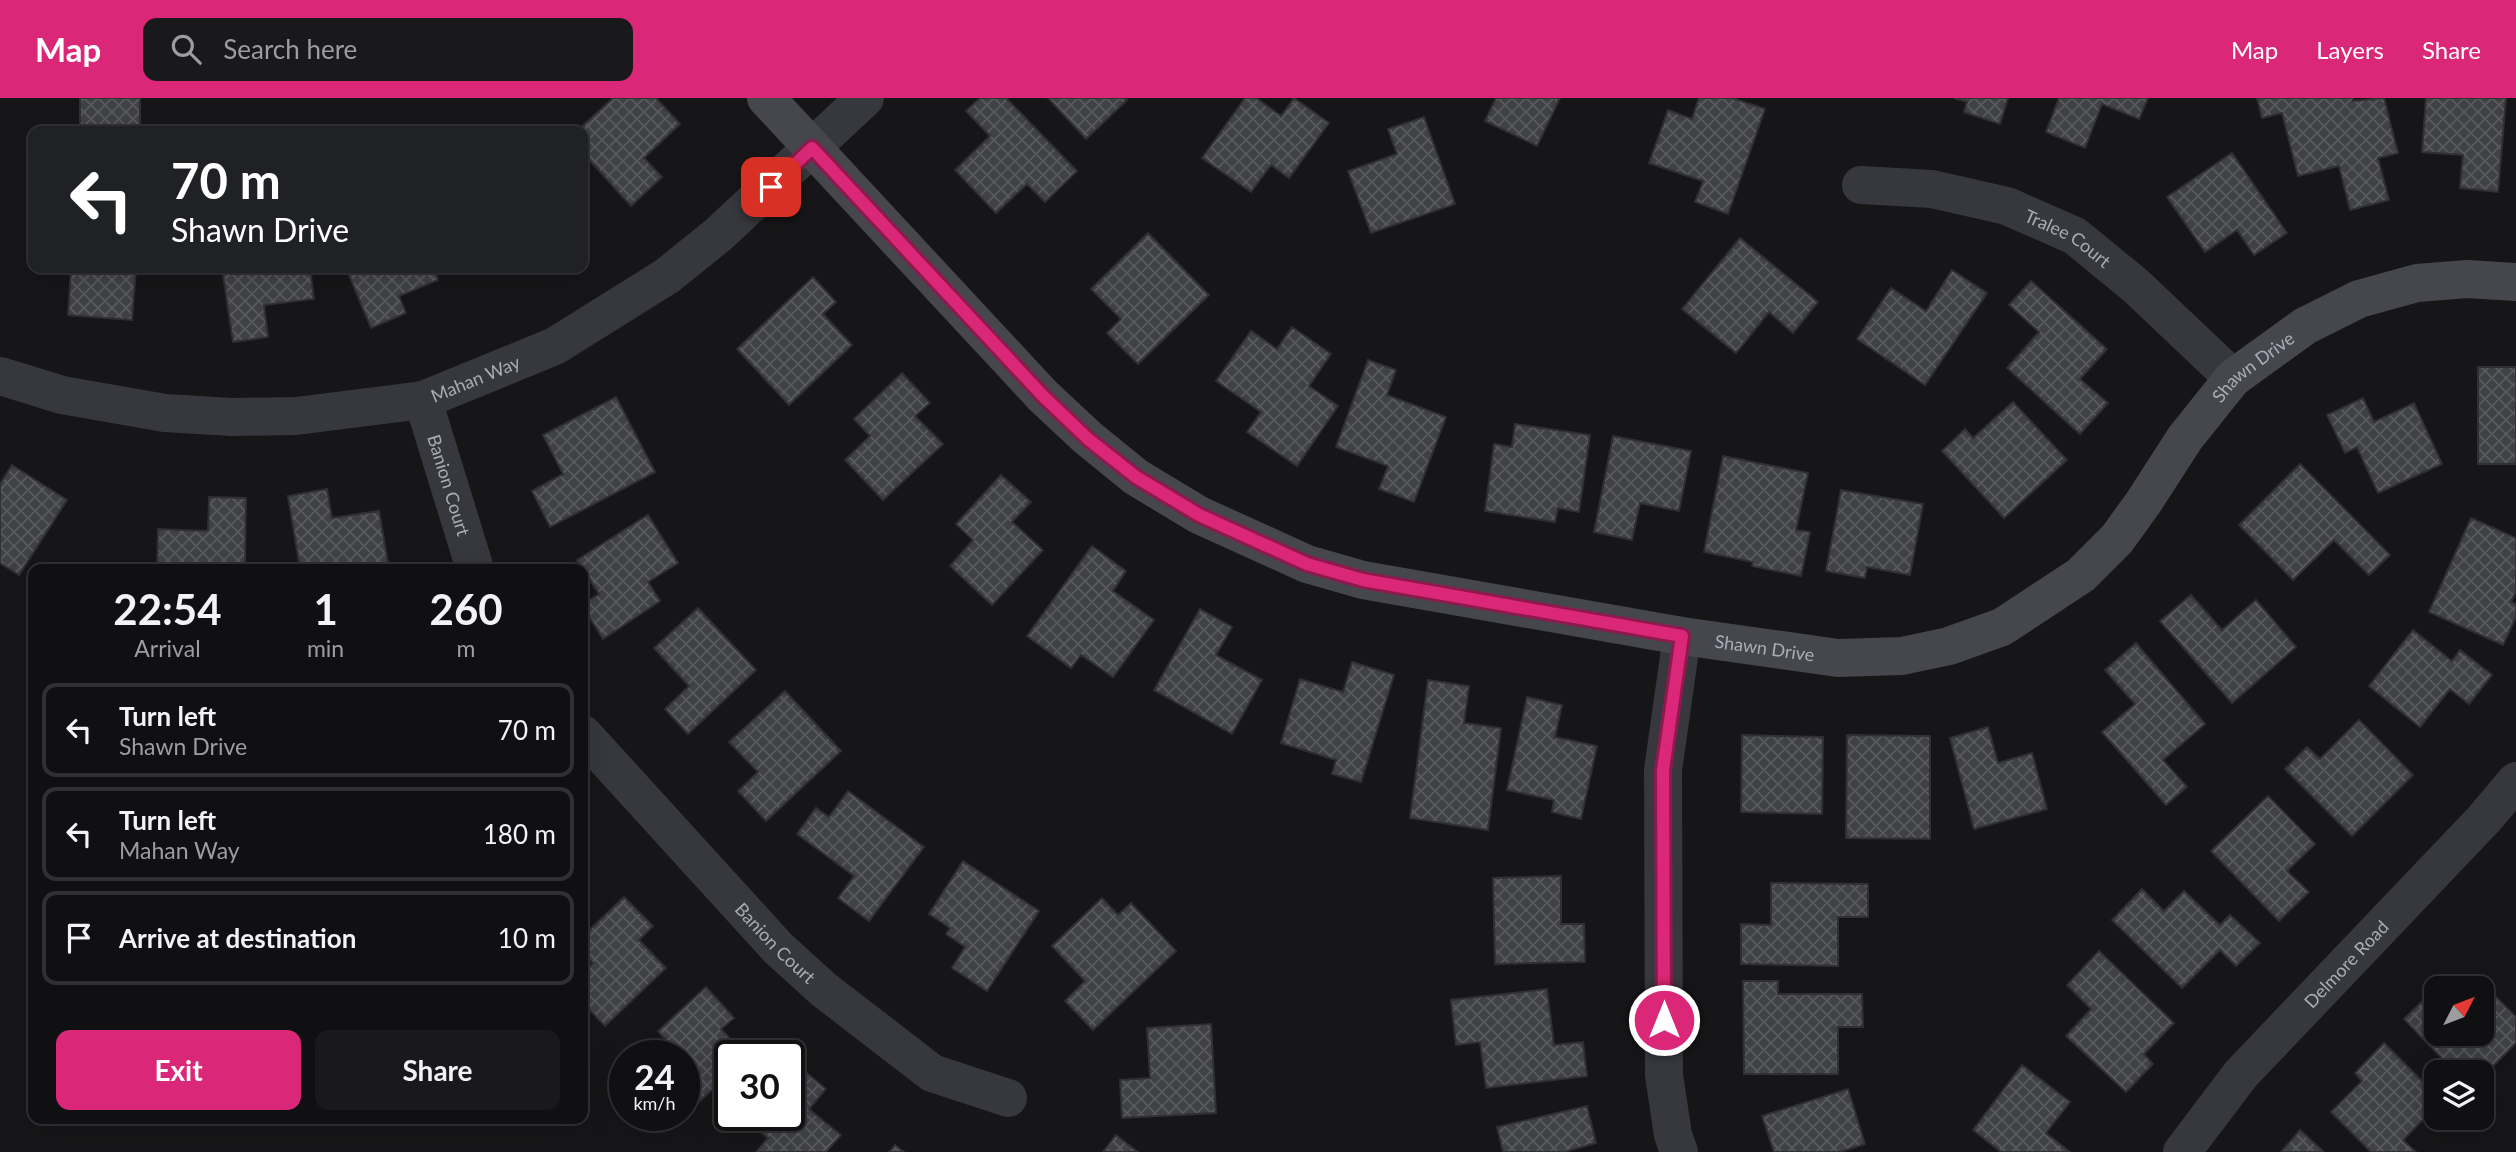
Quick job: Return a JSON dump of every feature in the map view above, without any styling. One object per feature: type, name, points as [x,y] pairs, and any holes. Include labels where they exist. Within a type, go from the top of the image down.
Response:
[{"type":"street","name":"Shawn Drive","points":[[766,98],[1043,396],[1088,439],[1136,477],[1199,515],[1307,564],[1363,580],[1682,636],[1838,658],[1902,656],[1949,646],[2002,627],[2081,575],[2117,539],[2185,438],[2233,378],[2305,326],[2358,299],[2417,283],[2467,279],[2516,282]]},
{"type":"street","name":"Mahan Way","points":[[0,376],[62,395],[165,413],[231,417],[296,416],[423,400],[555,346],[667,276],[719,234],[865,98]]},
{"type":"street","name":"Tralee Court","points":[[1861,185],[1932,189],[2007,206],[2075,236],[2136,286],[2233,378]]},
{"type":"street","name":"Banion Court","points":[[423,400],[473,564]]},
{"type":"street","points":[[1679,1152],[1673,1135],[1664,1075],[1663,770],[1682,636]]},
{"type":"street","name":"Banion Court","points":[[588,739],[779,948],[823,989],[932,1073],[1008,1098]]},
{"type":"street","name":"Delmore Road","points":[[2182,1152],[2241,1074],[2484,819],[2516,781]]},
{"type":"building","points":[[80,98],[140,98],[140,126],[80,126]]},
{"type":"building","points":[[613,98],[656,98],[680,124],[644,158],[662,177],[631,206],[588,159],[588,126],[582,126]]},
{"type":"building","points":[[980,98],[1006,98],[1077,171],[1045,202],[1027,184],[996,213],[955,170],[990,136],[966,111]]},
{"type":"building","points":[[1048,98],[1125,98],[1127,100],[1086,139]]},
{"type":"building","points":[[1245,98],[1256,98],[1281,116],[1294,98],[1329,123],[1289,178],[1271,165],[1251,192],[1202,158]]},
{"type":"building","points":[[1496,98],[1560,98],[1537,146],[1485,121]]},
{"type":"building","points":[[1699,98],[1732,98],[1765,109],[1728,214],[1695,202],[1703,181],[1649,163],[1668,110],[1692,119]]},
{"type":"building","points":[[1954,98],[2008,98],[2000,124],[1964,112],[1967,102]]},
{"type":"building","points":[[2059,98],[2148,98],[2139,119],[2102,104],[2085,148],[2046,132]]},
{"type":"building","points":[[2257,98],[2353,98],[2353,101],[2384,98],[2398,153],[2378,158],[2389,200],[2350,210],[2339,166],[2298,176],[2282,113],[2262,118]]},
{"type":"building","points":[[2426,98],[2506,98],[2498,192],[2460,188],[2463,155],[2422,152]]},
{"type":"building","points":[[1424,117],[1455,204],[1371,233],[1348,171],[1397,154],[1388,129]]},
{"type":"building","points":[[2232,153],[2287,233],[2254,255],[2237,230],[2205,252],[2167,197]]},
{"type":"building","points":[[1148,233],[1209,295],[1138,364],[1107,333],[1121,319],[1091,289]]},
{"type":"building","points":[[1740,238],[1818,302],[1793,333],[1769,312],[1736,353],[1682,309]]},
{"type":"building","points":[[1952,270],[1987,293],[1925,385],[1857,339],[1891,288],[1926,311]]},
{"type":"building","points":[[71,273],[136,273],[132,320],[68,315]]},
{"type":"building","points":[[223,273],[311,273],[314,299],[264,305],[268,337],[233,342]]},
{"type":"building","points":[[348,273],[435,273],[438,280],[399,296],[406,313],[371,328]]},
{"type":"building","points":[[813,277],[836,302],[823,314],[852,345],[789,405],[737,349]]},
{"type":"building","points":[[2031,281],[2107,349],[2080,379],[2108,403],[2080,434],[2007,368],[2039,332],[2009,305]]},
{"type":"building","points":[[1292,327],[1331,354],[1309,386],[1338,406],[1297,466],[1247,432],[1261,412],[1216,381],[1251,331],[1277,349]]},
{"type":"building","points":[[1368,360],[1396,370],[1387,395],[1446,417],[1414,502],[1379,489],[1388,466],[1336,447]]},
{"type":"building","points":[[2478,367],[2516,367],[2516,464],[2478,464]]},
{"type":"building","points":[[902,373],[930,403],[915,416],[943,444],[883,500],[845,460],[870,436],[854,419]]},
{"type":"building","points":[[616,397],[655,472],[550,527],[532,491],[563,474],[543,435]]},
{"type":"building","points":[[2363,398],[2374,422],[2414,403],[2442,464],[2378,493],[2357,447],[2345,453],[2327,415]]},
{"type":"building","points":[[2013,402],[2067,460],[2004,518],[1942,451],[1965,429],[1973,438]]},
{"type":"building","points":[[1515,424],[1590,435],[1579,512],[1558,508],[1555,522],[1485,511],[1494,444],[1512,447]]},
{"type":"building","points":[[1613,436],[1691,451],[1679,511],[1640,503],[1632,540],[1594,532]]},
{"type":"building","points":[[1723,456],[1808,473],[1796,530],[1810,532],[1801,576],[1704,552]]},
{"type":"building","points":[[2300,464],[2390,555],[2369,575],[2334,540],[2293,580],[2239,525]]},
{"type":"building","points":[[12,465],[67,500],[19,575],[0,563],[0,484]]},
{"type":"building","points":[[1001,475],[1031,502],[1012,522],[1043,550],[992,605],[950,566],[973,540],[956,524]]},
{"type":"building","points":[[327,489],[332,518],[379,511],[388,564],[299,564],[288,496]]},
{"type":"building","points":[[1841,490],[1923,504],[1910,575],[1867,567],[1865,578],[1826,571]]},
{"type":"building","points":[[209,497],[246,498],[245,564],[157,564],[158,529],[208,531]]},
{"type":"building","points":[[648,515],[678,563],[648,582],[660,601],[603,639],[588,615],[588,601],[599,594],[588,577],[588,564],[580,564],[577,560]]},
{"type":"building","points":[[2471,518],[2516,538],[2516,592],[2511,602],[2516,604],[2516,617],[2503,645],[2429,612]]},
{"type":"building","points":[[1092,546],[1126,571],[1113,591],[1154,620],[1113,677],[1081,655],[1071,668],[1027,636]]},
{"type":"building","points":[[2191,595],[2222,630],[2256,600],[2296,647],[2232,703],[2160,621]]},
{"type":"building","points":[[698,608],[756,670],[688,734],[665,709],[689,686],[654,648]]},
{"type":"building","points":[[1200,609],[1232,627],[1216,655],[1262,680],[1232,734],[1154,690]]},
{"type":"building","points":[[2413,630],[2452,661],[2460,650],[2492,675],[2469,704],[2450,689],[2420,727],[2369,686]]},
{"type":"building","points":[[2136,643],[2205,724],[2163,760],[2187,787],[2166,805],[2102,732],[2135,704],[2105,670]]},
{"type":"building","points":[[1352,662],[1394,675],[1361,782],[1332,774],[1336,760],[1281,743],[1300,679],[1343,692]]},
{"type":"building","points":[[1428,680],[1469,686],[1464,723],[1501,728],[1488,830],[1410,818]]},
{"type":"building","points":[[785,691],[841,751],[766,821],[738,791],[758,772],[729,742]]},
{"type":"building","points":[[1527,697],[1562,705],[1555,737],[1597,746],[1581,819],[1552,812],[1554,800],[1507,790]]},
{"type":"building","points":[[2359,720],[2413,775],[2352,836],[2285,769],[2307,747],[2320,759]]},
{"type":"building","points":[[1988,727],[1998,763],[2032,753],[2047,809],[1974,829],[1950,738]]},
{"type":"building","points":[[1742,735],[1823,737],[1822,814],[1741,812]]},
{"type":"building","points":[[1847,735],[1930,736],[1930,839],[1846,838]]},
{"type":"building","points":[[848,791],[924,847],[869,921],[838,898],[854,876],[797,834],[816,808],[829,817]]},
{"type":"building","points":[[2268,796],[2315,844],[2287,871],[2309,892],[2279,921],[2211,851]]},
{"type":"building","points":[[963,861],[1039,911],[987,991],[952,968],[965,947],[946,934],[950,928],[929,914]]},
{"type":"building","points":[[1561,876],[1561,924],[1584,924],[1585,962],[1495,964],[1493,878]]},
{"type":"building","points":[[1771,883],[1868,884],[1868,917],[1838,917],[1838,966],[1741,964],[1741,924],[1771,925]]},
{"type":"building","points":[[2142,889],[2164,911],[2184,891],[2220,925],[2230,915],[2260,943],[2236,966],[2220,950],[2182,988],[2112,920]]},
{"type":"building","points":[[624,897],[653,926],[639,940],[666,968],[605,1026],[588,1008],[588,968],[593,963],[588,958],[588,931]]},
{"type":"building","points":[[1102,898],[1118,915],[1131,903],[1176,951],[1093,1030],[1065,1001],[1085,981],[1052,946]]},
{"type":"building","points":[[2099,951],[2174,1023],[2144,1054],[2153,1064],[2126,1092],[2066,1036],[2091,1009],[2067,985]]},
{"type":"building","points":[[1743,981],[1778,981],[1778,994],[1862,994],[1863,1027],[1838,1027],[1838,1074],[1744,1074]]},
{"type":"building","points":[[706,987],[734,1018],[721,1029],[731,1040],[714,1040],[714,1088],[700,1101],[700,1040],[666,1040],[658,1031]]},
{"type":"building","points":[[1547,989],[1554,1045],[1583,1042],[1587,1076],[1486,1088],[1480,1042],[1456,1045],[1451,1000]]},
{"type":"building","points":[[2494,995],[2516,1017],[2516,1043],[2494,1065],[2494,1060],[2443,1060],[2430,1046],[2494,1046]]},
{"type":"building","points":[[2424,1000],[2424,1040],[2404,1019]]},
{"type":"building","points":[[1211,1024],[1216,1113],[1122,1118],[1120,1080],[1150,1078],[1147,1028]]},
{"type":"building","points":[[2384,1043],[2424,1083],[2424,1118],[2403,1140],[2416,1152],[2371,1152],[2331,1112],[2362,1081],[2355,1073]]},
{"type":"building","points":[[2022,1065],[2070,1102],[2046,1133],[2070,1152],[2001,1152],[1973,1130]]},
{"type":"building","points":[[805,1071],[826,1089],[809,1109],[841,1135],[826,1152],[756,1152],[768,1138],[760,1131],[805,1131]]},
{"type":"building","points":[[1848,1089],[1865,1144],[1840,1152],[1774,1152],[1762,1116]]},
{"type":"building","points":[[1587,1106],[1596,1143],[1564,1152],[1503,1152],[1497,1127]]},
{"type":"building","points":[[2300,1130],[2324,1152],[2281,1152]]},
{"type":"building","points":[[1116,1135],[1138,1152],[1103,1152]]},
{"type":"building","points":[[895,1145],[904,1152],[889,1152]]},
{"type":"route","points":[[771,187],[812,148],[1043,396],[1088,439],[1136,477],[1199,515],[1307,564],[1363,580],[1682,636],[1663,770],[1664,1020]]}]
